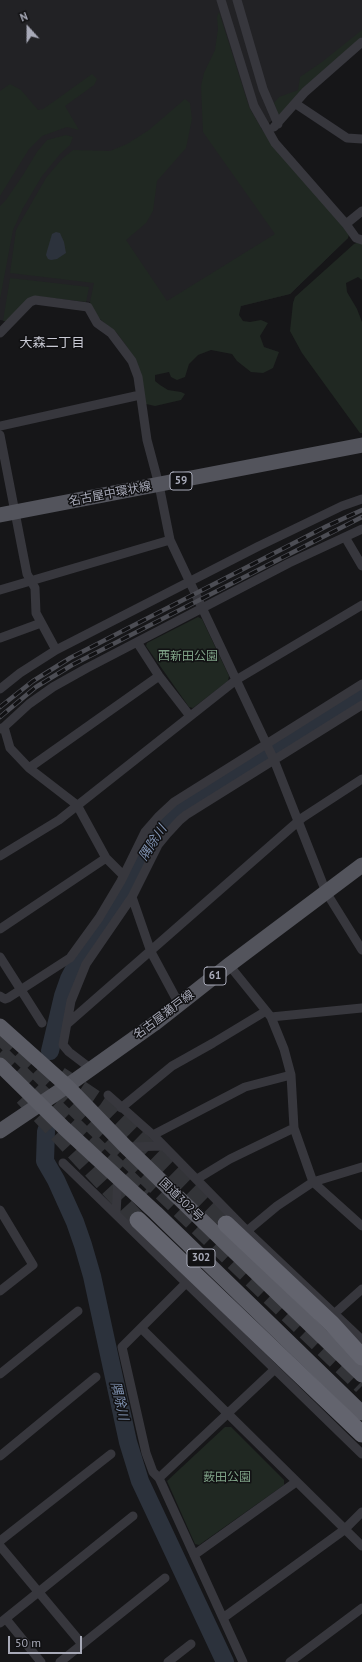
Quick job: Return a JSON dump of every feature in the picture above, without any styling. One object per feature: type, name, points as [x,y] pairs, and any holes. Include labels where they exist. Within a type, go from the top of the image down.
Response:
[{"type":"highway","name":"国道302号","points":[[0,1026],[67,1086],[126,1147],[362,1375]]},
{"type":"highway","name":"302","points":[[0,1065],[362,1413]]},
{"type":"highway","points":[[138,1220],[362,1434]]},
{"type":"highway","points":[[226,1224],[332,1324],[362,1357]]},
{"type":"main road","name":"名古屋中環状線","points":[[7,514],[362,445]]},
{"type":"main road","name":"名古屋瀬戸線","points":[[0,1131],[67,1086],[179,1004],[228,965],[362,865]]},
{"type":"street","points":[[221,0],[254,106],[269,133],[278,148],[346,224],[356,238],[362,240]]},
{"type":"street","points":[[237,0],[263,88],[278,124]]},
{"type":"street","points":[[269,133],[305,92],[362,42]]},
{"type":"street","points":[[296,104],[347,138],[362,140]]},
{"type":"street","points":[[346,224],[362,211]]},
{"type":"street","points":[[0,333],[30,302],[35,300],[88,307],[97,323],[111,332],[132,361],[138,377],[147,440],[159,485],[170,540],[274,760],[326,892],[359,940],[362,950]]},
{"type":"street","points":[[0,426],[140,395]]},
{"type":"street","points":[[0,435],[7,514],[27,574],[35,588],[36,613],[56,650]]},
{"type":"street","points":[[0,689],[20,673],[56,650],[190,581],[342,506],[362,499]]},
{"type":"street","points":[[123,875],[106,858],[77,805],[29,768],[10,748],[2,728],[29,704],[53,687],[137,642],[203,610],[289,563],[362,529]]},
{"type":"street","points":[[345,537],[362,566]]},
{"type":"street","points":[[0,590],[170,540]]},
{"type":"street","points":[[0,856],[59,820],[236,680],[362,605]]},
{"type":"street","points":[[0,638],[41,623]]},
{"type":"street","points":[[137,642],[159,676],[190,716]]},
{"type":"street","points":[[29,768],[159,676]]},
{"type":"street","points":[[0,996],[5,999],[8,998],[70,958],[99,918],[121,881],[145,832],[174,802],[362,684]]},
{"type":"street","points":[[90,1068],[69,1052],[63,1045],[71,1001],[86,964],[132,897],[158,845],[180,820],[362,705]]},
{"type":"street","points":[[67,1024],[152,952],[298,822],[362,779]]},
{"type":"street","points":[[0,929],[106,858]]},
{"type":"street","points":[[132,897],[152,952],[179,1004]]},
{"type":"street","points":[[0,957],[42,1023]]},
{"type":"street","points":[[228,965],[268,1014],[284,1049],[291,1075],[294,1128],[313,1182],[362,1226]]},
{"type":"street","points":[[121,1108],[172,1066],[268,1014],[362,1008]]},
{"type":"street","points":[[153,1135],[245,1087],[291,1075]]},
{"type":"street","points":[[108,1094],[121,1108],[153,1135],[247,1231],[362,1340]]},
{"type":"street","points":[[197,1179],[230,1159],[294,1128]]},
{"type":"street","points":[[126,1147],[164,1146]]},
{"type":"street","points":[[63,1163],[362,1454]]},
{"type":"street","points":[[247,1231],[277,1206],[313,1182],[362,1167]]},
{"type":"street","points":[[116,1214],[118,1177]]},
{"type":"street","points":[[0,1291],[32,1265],[1,1215]]},
{"type":"street","points":[[186,1283],[122,1347],[146,1453],[153,1472],[159,1478],[244,1662]]},
{"type":"street","points":[[334,1314],[362,1289]]},
{"type":"street","points":[[0,1374],[78,1311]]},
{"type":"street","points":[[141,1328],[344,1530],[362,1546]]},
{"type":"street","points":[[159,1478],[275,1369]]},
{"type":"street","points":[[0,1456],[96,1377]]},
{"type":"street","points":[[0,1541],[111,1454]]},
{"type":"street","points":[[194,1555],[296,1482]]},
{"type":"street","points":[[223,1618],[344,1530],[362,1512]]},
{"type":"street","points":[[41,1662],[3,1621],[133,1516]]},
{"type":"street","points":[[0,1546],[82,1644]]},
{"type":"street","points":[[60,1662],[165,1578]]},
{"type":"street","points":[[290,1662],[362,1608]]},
{"type":"street","points":[[168,1662],[190,1644]]},
{"type":"shaded area","points":[[0,0],[362,0],[362,37],[302,89],[281,115],[261,128],[275,149],[348,238],[290,294],[241,306],[135,360],[117,333],[95,315],[90,302],[35,296],[29,298],[6,321],[0,320]]},
{"type":"shaded area","points":[[56,232],[60,233],[64,242],[66,253],[57,259],[51,260],[48,259],[46,255],[52,234]]},
{"type":"green space","points":[[219,12],[249,107],[261,128],[275,149],[350,231],[348,238],[290,294],[241,306],[239,315],[243,321],[250,322],[261,320],[268,323],[260,336],[264,347],[279,352],[273,368],[263,373],[251,372],[237,361],[232,354],[211,350],[198,355],[189,364],[185,377],[177,380],[171,377],[169,372],[155,375],[155,381],[160,385],[168,390],[185,394],[181,400],[155,406],[146,404],[135,360],[126,345],[117,333],[95,315],[90,302],[94,283],[10,273],[16,230],[46,178],[62,159],[73,150],[110,151],[127,144],[149,130],[185,99],[190,103],[192,119],[186,148],[157,181],[153,211],[146,223],[126,240],[167,301],[275,234],[203,132],[201,86],[204,73],[215,50],[218,29],[217,17]]},
{"type":"green space","points":[[362,30],[362,37],[302,89],[281,115],[278,114],[274,103],[279,97],[298,90],[300,77],[322,62]]},
{"type":"green space","points":[[92,74],[97,79],[94,85],[65,106],[79,130],[67,127],[42,136],[29,149],[0,196],[0,91],[10,84],[21,90],[38,110],[43,109]]},
{"type":"green space","points":[[66,135],[73,137],[70,145],[60,154],[42,176],[23,208],[13,230],[0,299],[0,206],[6,200],[37,152],[47,140]]},
{"type":"green space","points":[[361,241],[362,280],[358,277],[346,283],[347,292],[357,309],[362,322],[362,433],[360,433],[302,353],[290,331],[295,297],[354,244]]},
{"type":"green space","points":[[10,278],[89,287],[86,302],[35,296],[29,298],[6,321],[3,321]]},
{"type":"green space","name":"西新田公園","points":[[198,617],[202,619],[229,676],[228,681],[193,708],[189,707],[146,646],[147,643]]},
{"type":"green space","name":"薮田公園","points":[[225,1427],[231,1427],[284,1480],[284,1485],[199,1545],[195,1544],[167,1481]]},
{"type":"waterway","name":"隅除川","points":[[50,1051],[63,996],[69,979],[82,954],[111,914],[158,830],[182,807],[362,694]]},
{"type":"waterway","name":"隅除川","points":[[46,1131],[45,1161],[56,1180],[75,1222],[83,1245],[92,1276],[128,1442],[140,1481],[225,1662]]},
{"type":"tunnel","points":[[0,1036],[362,1386]]},
{"type":"tunnel","points":[[0,1053],[146,1195]]},
{"type":"tunnel","points":[[60,1075],[102,1103],[226,1224]]},
{"type":"tunnel","points":[[23,1097],[138,1220]]},
{"type":"railway","points":[[0,707],[33,681],[70,658],[327,526],[362,510]]},
{"type":"railway","points":[[0,717],[36,687],[72,665],[362,517]]},
{"type":"district","name":"大森二丁目","points":[[52,343]]}]
